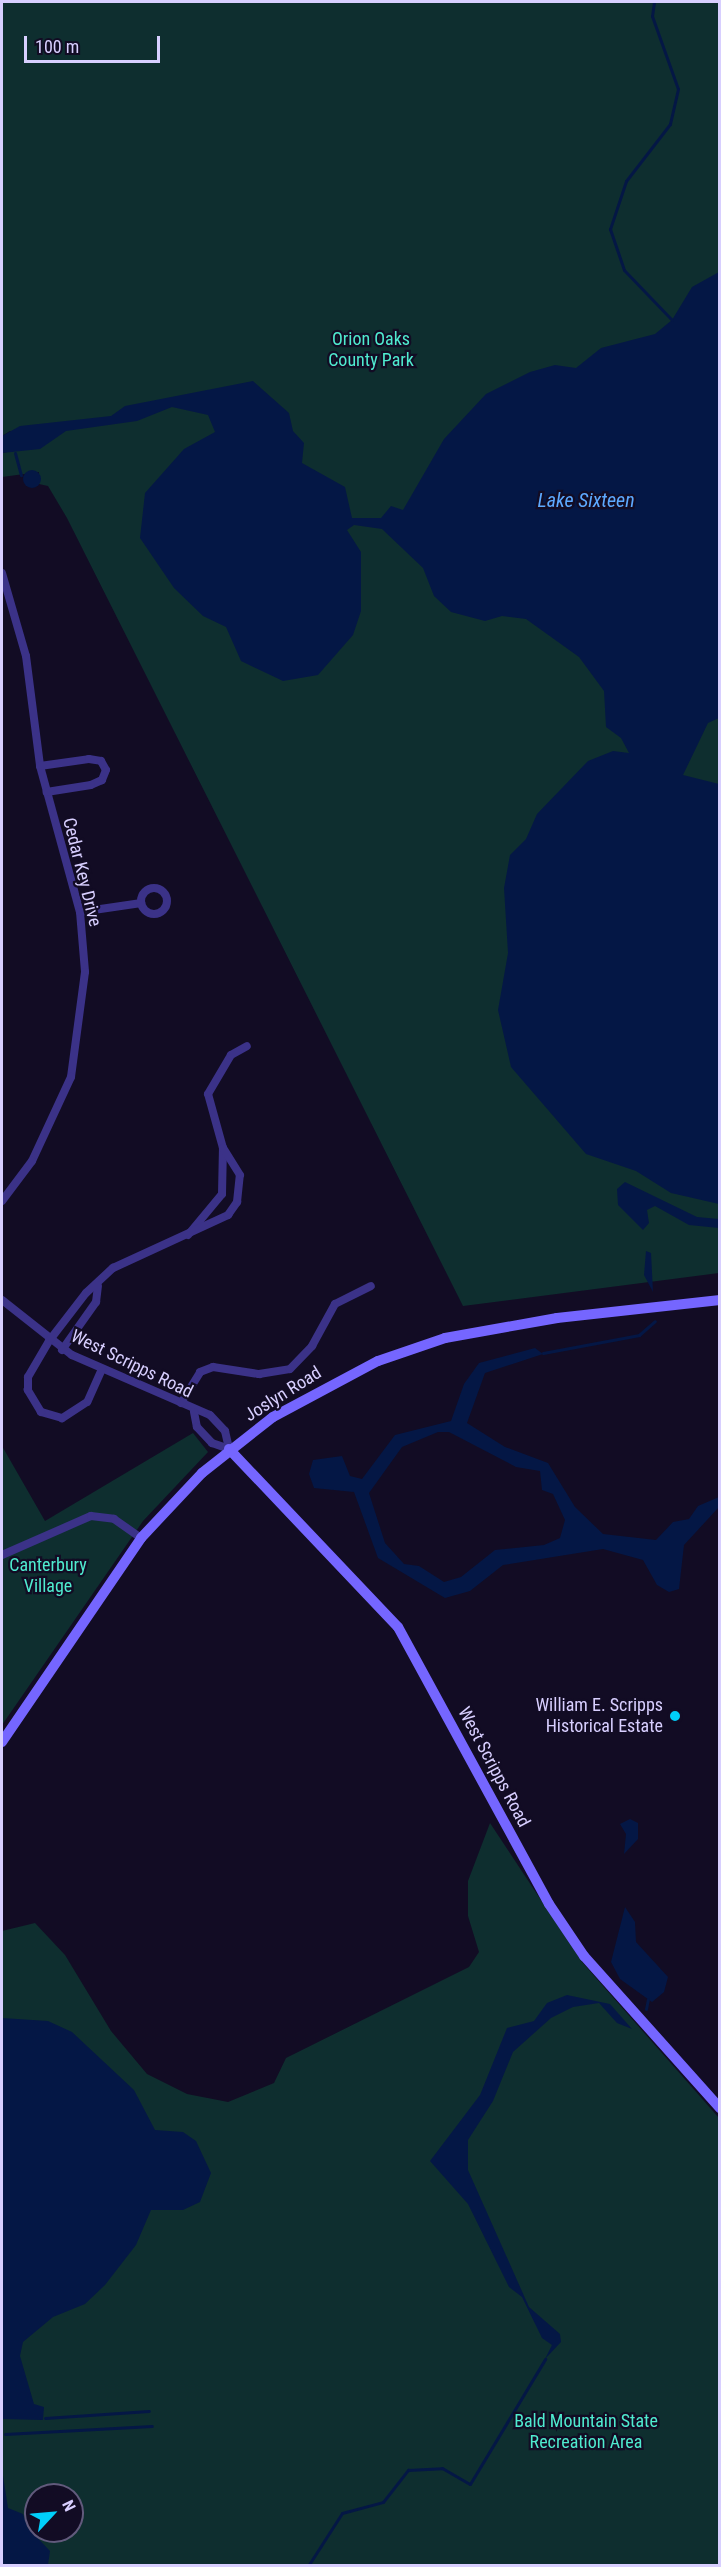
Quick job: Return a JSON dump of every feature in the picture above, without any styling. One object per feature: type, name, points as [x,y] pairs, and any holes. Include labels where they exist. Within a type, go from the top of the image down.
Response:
[{"type":"street","name":"Cedar Key Drive","points":[[2,573],[31,682],[40,766],[80,912],[84,1011],[71,1077],[32,1161],[2,1201]]},
{"type":"street","points":[[40,766],[89,759],[101,761],[106,770],[102,780],[91,785],[47,792]]},
{"type":"street","points":[[80,912],[141,903]]},
{"type":"street","points":[[102,1369],[79,1411],[62,1418],[41,1412],[28,1390],[28,1377],[50,1341],[86,1293],[98,1286],[113,1268],[211,1227],[237,1202],[240,1175],[223,1148],[208,1094],[231,1055],[247,1046]]},
{"type":"street","points":[[186,1237],[222,1194],[223,1148]]},
{"type":"street","points":[[62,1350],[96,1302],[98,1286]]},
{"type":"street","points":[[181,1403],[200,1372],[213,1367],[259,1374],[290,1369],[312,1346],[334,1304],[371,1286]]},
{"type":"street","name":"West Scripps Road","points":[[2,1300],[62,1350],[181,1403],[194,1412],[210,1415],[225,1431],[230,1449],[398,1627],[572,1939],[720,2108]]},
{"type":"street","name":"Joslyn Road","points":[[2,1742],[141,1538],[230,1449],[338,1380],[446,1338],[536,1321],[720,1300]]},
{"type":"street","name":"West Scripps Road","points":[[194,1412],[196,1427],[212,1443],[230,1449]]},
{"type":"street","points":[[2,1555],[91,1516],[114,1519],[141,1538]]},
{"type":"green space","name":"Orion Oaks County Park","points":[[2,2],[719,2],[719,1273],[463,1306],[67,518],[48,486],[39,484],[39,472],[2,477],[2,453],[31,448],[10,431],[2,436]]},
{"type":"green space","name":"Canterbury Village","points":[[193,1433],[208,1452],[143,1521],[2,1725],[2,1446],[45,1521]]},
{"type":"green space","name":"Bald Mountain State Recreation Area","points":[[490,1823],[582,1962],[719,2118],[719,2565],[2,2565],[2,1931],[35,1923],[65,1955],[111,2031],[147,2074],[187,2094],[228,2102],[274,2083],[286,2058],[469,1967],[479,1952],[468,1916],[468,1881]]},
{"type":"water","name":"Lake Sixteen","points":[[719,272],[719,718],[708,723],[683,775],[719,784],[719,1204],[671,1193],[636,1171],[586,1154],[511,1067],[498,1010],[508,953],[504,888],[510,855],[526,839],[537,814],[588,761],[613,751],[629,753],[621,738],[606,727],[604,691],[579,657],[526,619],[502,616],[485,621],[451,612],[434,596],[423,568],[382,529],[354,525],[347,530],[361,552],[361,611],[353,635],[318,675],[283,681],[241,661],[226,627],[203,616],[174,588],[140,538],[145,493],[184,449],[215,432],[208,415],[172,407],[137,421],[66,431],[40,449],[2,453],[2,436],[20,426],[111,416],[125,406],[253,381],[289,413],[293,431],[304,443],[302,463],[345,487],[352,518],[381,518],[391,506],[403,510],[444,439],[486,394],[530,372],[555,365],[576,368],[601,348],[655,334],[672,320],[692,287]]},
{"type":"water","points":[[28,470],[36,470],[41,475],[39,486],[28,488],[23,483],[23,475]]},
{"type":"water","points":[[625,1182],[697,1217],[719,1219],[719,1228],[689,1225],[655,1206],[647,1210],[649,1223],[643,1230],[618,1205],[617,1189]]},
{"type":"water","points":[[646,1251],[651,1253],[653,1292],[644,1275]]},
{"type":"water","points":[[535,1348],[543,1354],[485,1373],[467,1423],[505,1447],[548,1463],[575,1507],[603,1534],[656,1540],[673,1522],[689,1519],[698,1506],[719,1497],[719,1507],[684,1545],[679,1589],[669,1592],[657,1585],[643,1560],[603,1549],[503,1565],[470,1591],[445,1598],[378,1558],[354,1492],[314,1488],[309,1474],[313,1460],[342,1456],[350,1476],[362,1479],[395,1435],[451,1421],[464,1384],[479,1363]],"holes":[[[438,1432],[449,1432],[516,1467],[540,1471],[542,1490],[553,1494],[565,1520],[560,1538],[544,1545],[495,1550],[461,1577],[444,1582],[419,1566],[404,1564],[385,1543],[369,1493],[402,1447]]]},
{"type":"water","points":[[630,1819],[638,1823],[638,1839],[624,1854],[626,1834],[620,1824]]},
{"type":"water","points":[[625,1907],[635,1922],[636,1942],[668,1977],[664,1992],[652,2002],[620,1979],[611,1962]]},
{"type":"water","points":[[567,1995],[610,2004],[632,2029],[617,2023],[599,2003],[573,2007],[551,2018],[513,2052],[493,2101],[468,2140],[468,2170],[529,2307],[560,2334],[561,2342],[545,2359],[552,2345],[542,2338],[522,2297],[509,2287],[468,2204],[430,2161],[480,2095],[507,2028],[534,2021],[547,2003]]},
{"type":"water","points":[[2,2018],[48,2021],[72,2032],[134,2090],[155,2130],[183,2132],[196,2141],[211,2173],[200,2202],[183,2210],[151,2210],[136,2245],[105,2285],[85,2304],[53,2317],[23,2342],[20,2356],[34,2404],[44,2407],[43,2420],[2,2419]]},
{"type":"water","points":[[2,2469],[8,2508],[23,2514],[24,2517],[24,2543],[42,2543],[50,2551],[48,2565],[2,2565]]},
{"type":"waterway","points":[[654,2],[652,16],[678,89],[670,124],[626,181],[610,229],[624,270],[672,320]]},
{"type":"waterway","points":[[15,453],[21,475]]},
{"type":"waterway","points":[[543,1353],[639,1335],[655,1321]]},
{"type":"waterway","points":[[646,2009],[648,1999]]},
{"type":"waterway","points":[[308,2566],[342,2513],[383,2502],[408,2470],[442,2468],[470,2484],[545,2359]]},
{"type":"waterway","points":[[45,2418],[149,2411]]},
{"type":"waterway","points":[[5,2434],[152,2426]]},
{"type":"place","name":"William E. Scripps Historical Estate","points":[[675,1716]]}]
